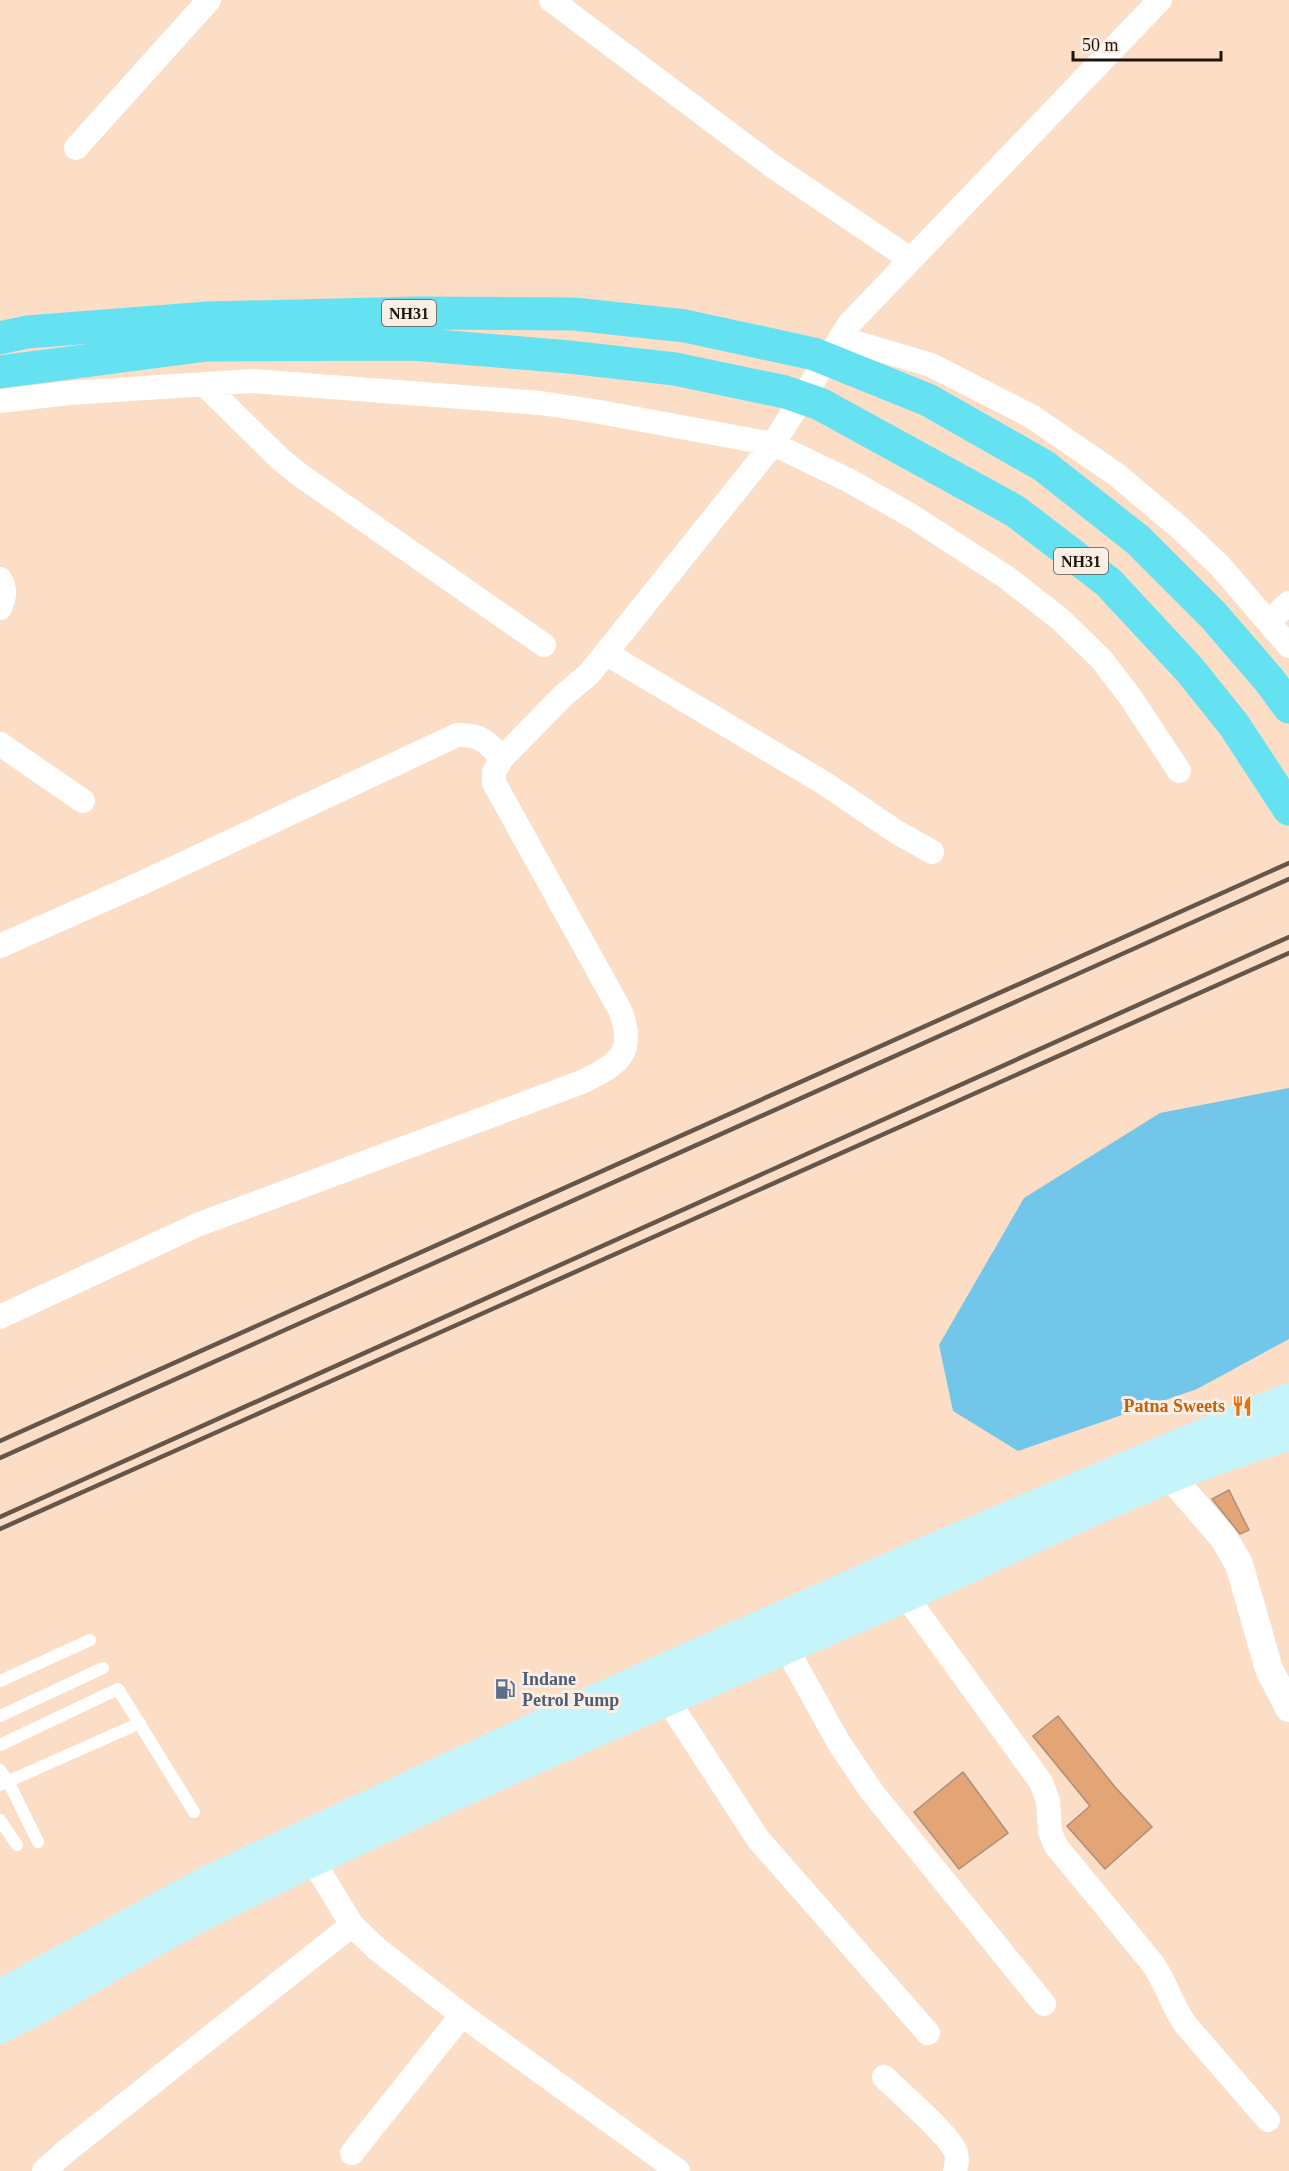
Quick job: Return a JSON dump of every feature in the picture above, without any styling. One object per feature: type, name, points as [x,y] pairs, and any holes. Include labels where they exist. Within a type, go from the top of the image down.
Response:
[{"type":"highway","name":"NH31","points":[[1284,800],[1234,724],[1190,669],[1108,582],[1015,511],[820,404],[785,392],[675,369],[569,357],[413,344],[207,345],[1,382],[1,338],[27,332],[208,318],[417,313],[574,314],[685,326],[832,352],[928,400],[1044,466],[1138,540],[1213,615],[1270,681],[1289,707]]},
{"type":"main road","points":[[0,2028],[47,2004],[190,1921],[313,1861],[478,1769],[910,1560],[1289,1399]]},
{"type":"main road","points":[[0,1996],[208,1882],[478,1769],[667,1699],[1170,1476],[1246,1447],[1289,1434]]},
{"type":"street","points":[[76,148],[209,0]]},
{"type":"street","points":[[552,0],[771,165],[910,259]]},
{"type":"street","points":[[0,1317],[197,1225],[582,1082],[615,1064],[623,1053],[627,1040],[620,1010],[494,783],[494,772],[502,758],[607,654],[773,444],[863,307],[1160,0]]},
{"type":"street","points":[[832,352],[931,365],[1031,416],[1117,475],[1180,528],[1220,566],[1289,646]]},
{"type":"street","points":[[1,382],[69,393],[252,381],[541,403],[773,444],[849,480],[910,515],[1006,577],[1060,619],[1102,660],[1131,698],[1179,771]]},
{"type":"street","points":[[204,384],[279,458],[300,475],[544,645]]},
{"type":"street","points":[[0,579],[4,586],[5,598],[0,608]]},
{"type":"street","points":[[1269,621],[1289,603]]},
{"type":"street","points":[[607,654],[824,783],[895,831],[932,852]]},
{"type":"street","points":[[0,946],[144,882],[457,735],[472,734],[485,740],[502,758]]},
{"type":"street","points":[[0,744],[83,801]]},
{"type":"street","points":[[1170,1476],[1223,1537],[1239,1564],[1269,1669],[1289,1708]]},
{"type":"street","points":[[905,1595],[1041,1782],[1048,1801],[1050,1832],[1056,1846],[1153,1965],[1165,1982],[1175,2009],[1185,2024],[1268,2120]]},
{"type":"street","points":[[785,1647],[839,1743],[872,1792],[1044,2004]]},
{"type":"street","points":[[667,1699],[758,1839],[928,2033]]},
{"type":"street","points":[[313,1861],[352,1925],[377,1949],[462,2015],[678,2171]]},
{"type":"street","points":[[44,2171],[352,1925]]},
{"type":"street","points":[[352,2153],[462,2015]]},
{"type":"street","points":[[884,2078],[956,2150],[958,2161],[956,2171]]},
{"type":"lane","points":[[0,1681],[90,1640]]},
{"type":"lane","points":[[0,1716],[103,1668]]},
{"type":"lane","points":[[0,1745],[118,1689],[194,1812]]},
{"type":"lane","points":[[4,1783],[140,1723]]},
{"type":"lane","points":[[0,1770],[4,1783],[38,1842]]},
{"type":"lane","points":[[0,1820],[17,1845]]},
{"type":"water","points":[[1289,1088],[1289,1339],[1197,1389],[1018,1451],[953,1411],[939,1345],[1024,1198],[1160,1113]]},
{"type":"building","points":[[1229,1490],[1249,1530],[1240,1534],[1212,1499]]},
{"type":"building","points":[[1058,1716],[1115,1787],[1152,1827],[1105,1869],[1067,1826],[1090,1806],[1033,1736]]},
{"type":"building","points":[[963,1772],[1008,1833],[959,1869],[914,1812]]},
{"type":"railway","points":[[0,1441],[1289,863]]},
{"type":"railway","points":[[0,1458],[1289,879]]},
{"type":"railway","points":[[0,1517],[1289,937]]},
{"type":"railway","points":[[0,1529],[1289,953]]},
{"type":"place","name":"Patna Sweets","points":[[1242,1406]]},
{"type":"place","name":"Indane Petrol Pump","points":[[505,1689]]}]
